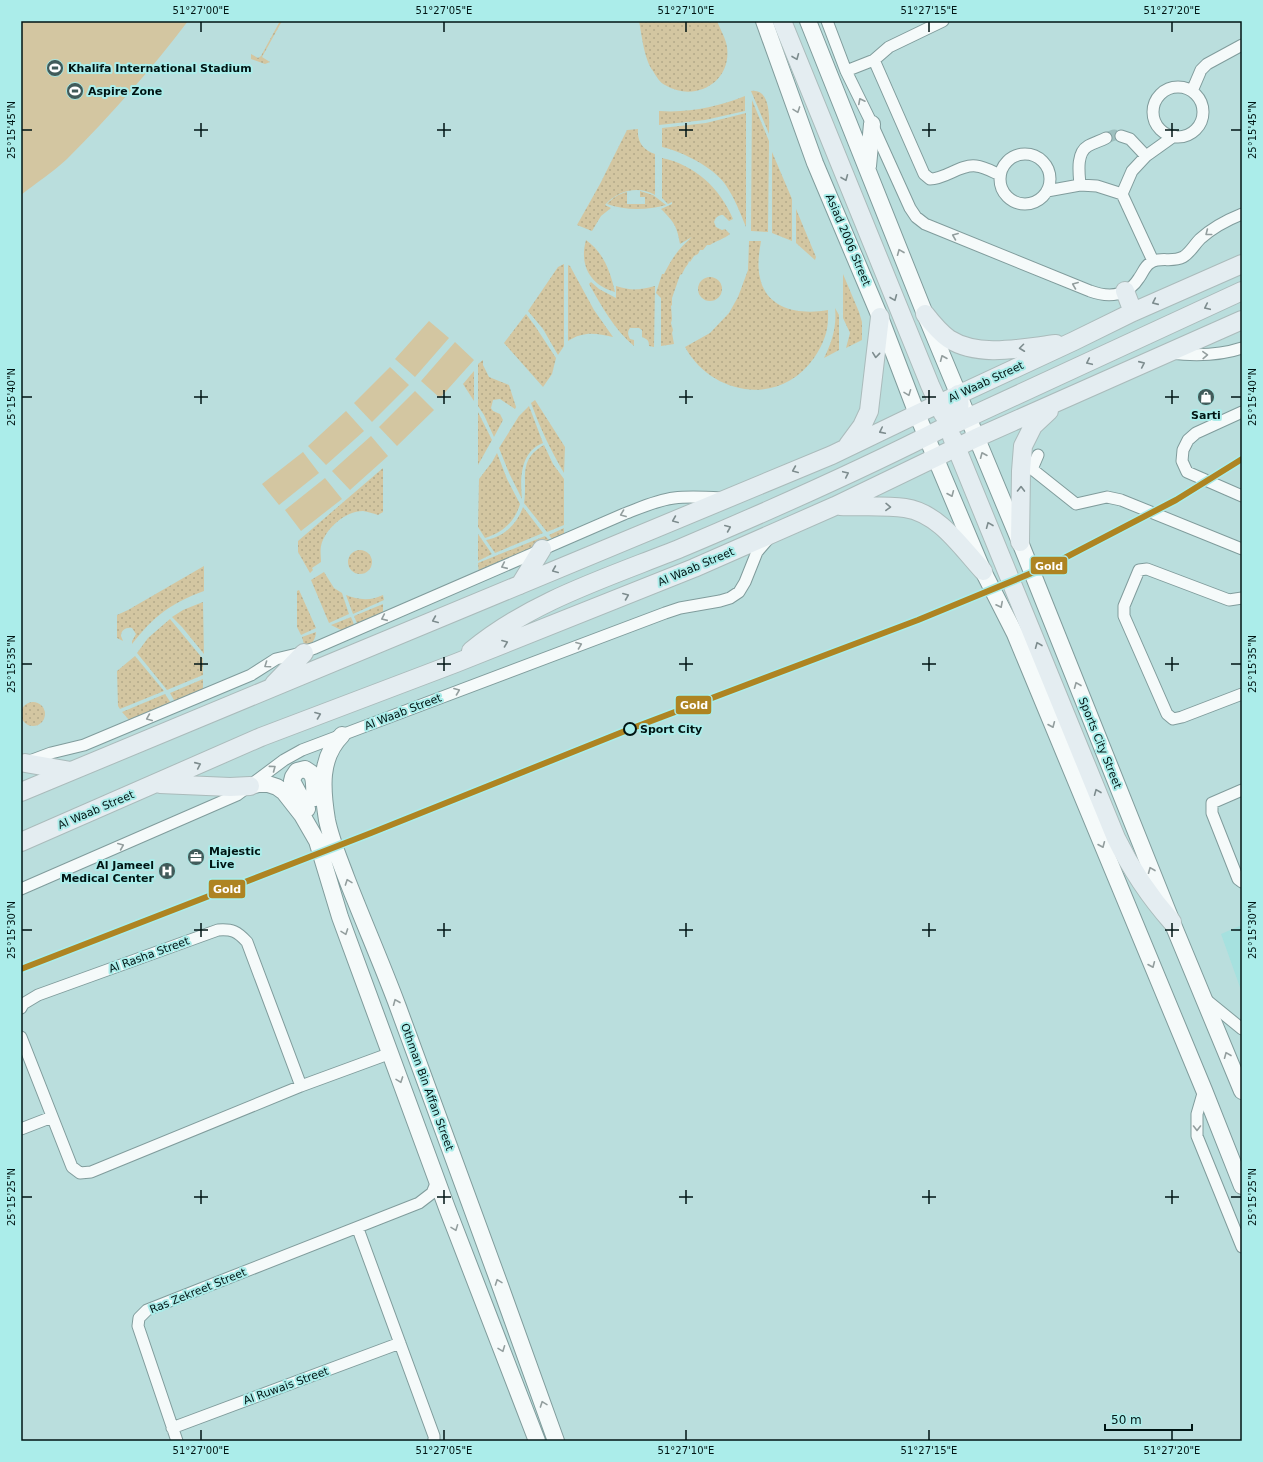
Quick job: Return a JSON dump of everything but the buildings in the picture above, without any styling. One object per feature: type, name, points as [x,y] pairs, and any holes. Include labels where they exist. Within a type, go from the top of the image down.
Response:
[{"type":"main road","name":"Asiad 2006 Street","points":[[764,21],[815,163],[880,317],[935,458]]},
{"type":"main road","points":[[782,21],[1116,838],[1127,861],[1140,882],[1155,903],[1172,922]]},
{"type":"main road","points":[[808,21],[958,394],[960,405],[958,412],[954,420],[936,438],[934,447],[935,458],[983,570],[1015,634],[1204,1090],[1242,1186]]},
{"type":"main road","points":[[868,170],[872,124]]},
{"type":"main road","name":"Al Waab Street","points":[[21,792],[832,456],[958,394],[1074,341],[1239,262]]},
{"type":"main road","points":[[456,662],[479,643],[504,626],[531,610],[558,597],[663,555],[766,511],[1242,291]]},
{"type":"main road","points":[[1119,293],[1133,312]]},
{"type":"main road","points":[[925,314],[943,335],[958,344],[969,347],[989,350],[1012,349],[1074,341]]},
{"type":"main road","points":[[832,456],[846,446],[856,436],[868,415],[880,317]]},
{"type":"main road","name":"Al Waab Street","points":[[21,842],[261,738],[694,568],[835,506],[976,438],[1242,320]]},
{"type":"main road","name":"Sports City Street","points":[[958,394],[1020,542],[1172,922],[1242,1091]]},
{"type":"main road","points":[[1020,542],[1021,466],[1023,446],[1029,432],[1038,420],[1068,397]]},
{"type":"main road","points":[[917,414],[926,412],[935,414],[943,419],[955,432],[962,436],[976,438]]},
{"type":"main road","points":[[835,506],[899,507],[918,512],[931,518],[942,527],[983,570]]},
{"type":"main road","points":[[520,585],[542,549]]},
{"type":"main road","points":[[269,689],[304,653]]},
{"type":"main road","name":"Othman Bin Affan Street","points":[[342,735],[329,751],[324,771],[324,839],[340,917],[447,1208],[537,1441]]},
{"type":"main road","points":[[23,763],[71,771]]},
{"type":"main road","points":[[158,783],[230,787],[250,786]]},
{"type":"main road","name":"Othman Bin Affan Street","points":[[250,786],[268,784],[277,787],[284,792],[324,839],[364,925],[397,1005],[556,1441]]},
{"type":"street","points":[[827,21],[846,71],[910,208],[921,221],[1097,294],[1119,293],[1136,283],[1146,267],[1153,262],[1183,257],[1210,231],[1242,214]]},
{"type":"street","points":[[846,71],[874,60],[889,47],[943,21]]},
{"type":"street","points":[[1192,90],[1201,70],[1207,64],[1242,45]]},
{"type":"street","points":[[874,60],[924,174],[930,179],[938,179],[967,167],[976,166],[1000,175]]},
{"type":"street","points":[[1182,87],[1192,90],[1198,97],[1203,106],[1203,116],[1200,125],[1193,132],[1184,136],[1174,136],[1165,133],[1158,126],[1154,117],[1154,108],[1157,99],[1164,92],[1173,88],[1182,87]]},
{"type":"street","points":[[1122,136],[1130,139],[1146,156]]},
{"type":"street","points":[[1122,194],[1132,171],[1146,156],[1174,136]]},
{"type":"street","points":[[1080,185],[1079,165],[1082,154],[1086,147],[1106,138]]},
{"type":"street","points":[[1028,154],[1038,157],[1045,164],[1049,172],[1050,182],[1046,191],[1040,198],[1031,202],[1022,203],[1012,200],[1005,194],[1001,185],[1000,175],[1004,166],[1010,159],[1019,155],[1028,154]]},
{"type":"street","points":[[1046,191],[1080,185],[1097,186],[1122,194],[1153,262]]},
{"type":"street","points":[[1167,353],[1188,356],[1209,355],[1229,352],[1242,348]]},
{"type":"street","points":[[1242,412],[1196,433],[1188,440],[1183,450],[1182,461],[1187,472],[1242,496]]},
{"type":"street","points":[[1038,456],[1032,469],[1076,504],[1107,497],[1121,500],[1242,549]]},
{"type":"street","name":"Al Waab Street","points":[[23,763],[51,753],[84,745],[251,675],[276,659],[304,653],[592,527],[659,501],[689,497],[729,498]]},
{"type":"street","name":"Al Waab Street","points":[[21,889],[229,799],[250,786],[293,754],[664,613],[680,608],[730,598],[739,592],[757,552],[771,535]]},
{"type":"street","points":[[1242,598],[1228,600],[1147,569],[1139,570],[1124,606],[1124,616],[1167,714],[1173,719],[1182,718],[1242,694]]},
{"type":"street","points":[[1242,790],[1212,803],[1212,813],[1238,879],[1242,882]]},
{"type":"street","name":"Al Rasha Street","points":[[21,1008],[23,1004],[38,995],[218,930],[229,929],[240,934],[247,942],[300,1086]]},
{"type":"street","points":[[1203,997],[1232,1019],[1242,1029]]},
{"type":"street","points":[[21,1037],[72,1167],[80,1173],[91,1172],[300,1086],[391,1053]]},
{"type":"street","points":[[1204,1090],[1197,1114],[1197,1136],[1242,1247]]},
{"type":"street","points":[[21,1129],[52,1117]]},
{"type":"street","name":"Ras Zekreet Street","points":[[177,1441],[138,1326],[139,1318],[148,1310],[358,1229],[420,1203],[432,1193],[437,1181]]},
{"type":"street","name":"Ras Zekreet Street","points":[[420,1203],[439,1203],[447,1208]]},
{"type":"street","points":[[358,1229],[434,1436],[434,1441]]},
{"type":"street","name":"Al Ruwais Street","points":[[172,1428],[400,1344]]},
{"type":"shaded area","name":"Aspire Zone","points":[[21,21],[188,21],[145,75],[83,143],[62,164],[21,195]]},
{"type":"shaded area","points":[[280,21],[282,21],[262,57],[270,62],[265,64],[251,59],[251,54],[258,58],[261,56]]},
{"type":"shaded area","points":[[639,21],[717,21],[727,47],[727,60],[724,71],[717,80],[709,86],[699,90],[688,92],[676,90],[663,84],[647,60]]},
{"type":"shaded area","points":[[751,91],[758,91],[766,100],[769,114],[769,134]]},
{"type":"shaded area","points":[[745,96],[745,111],[705,120],[659,125],[659,111],[692,110],[724,103]]},
{"type":"shaded area","points":[[752,100],[769,141],[768,232],[751,231]]},
{"type":"shaded area","points":[[746,113],[746,227],[731,194],[720,178],[705,166],[688,156],[662,147],[662,128],[706,123]]},
{"type":"shaded area","points":[[638,129],[640,142],[644,148],[655,154],[655,195],[642,190],[622,193],[615,196],[605,205],[611,208],[601,216],[592,231],[577,225],[600,184],[627,130]]},
{"type":"shaded area","points":[[772,152],[792,199],[792,241],[772,233]]},
{"type":"shaded area","points":[[662,158],[674,161],[696,172],[714,188],[728,208],[733,219],[729,221],[723,215],[716,218],[714,222],[716,227],[722,230],[725,229],[730,234],[710,245],[707,245],[703,250],[700,250],[690,262],[689,261],[680,275],[672,298],[671,306],[671,323],[674,344],[661,346],[661,298],[656,293],[662,274],[664,274],[673,258],[683,245],[692,237],[680,244],[678,233],[674,225],[661,209],[672,204],[672,202],[668,204],[662,198]]},
{"type":"shaded area","points":[[640,191],[653,195],[666,205],[652,208],[629,209],[607,204],[616,196],[627,192],[627,204],[645,204],[645,197],[640,197]]},
{"type":"shaded area","points":[[796,209],[816,257],[815,260],[796,243]]},
{"type":"shaded area","points":[[586,240],[602,257],[611,277],[615,292],[606,289],[588,273],[584,258]]},
{"type":"shaded area","points":[[749,241],[761,241],[759,259],[760,278],[764,289],[777,304],[796,311],[807,312],[828,310],[828,325],[825,336],[821,347],[814,358],[800,374],[783,384],[765,389],[747,389],[729,385],[712,376],[697,364],[685,347],[710,333],[729,313],[738,297],[748,270]]},
{"type":"shaded area","points":[[564,264],[564,346],[558,355],[543,329],[528,311],[558,267]]},
{"type":"shaded area","points":[[568,265],[570,266],[594,310],[613,337],[584,334],[568,341]]},
{"type":"shaded area","points":[[843,274],[862,322],[862,340],[846,348],[850,333],[843,318]]},
{"type":"shaded area","points":[[710,277],[718,281],[722,289],[718,297],[710,301],[702,297],[698,289],[702,281]]},
{"type":"shaded area","points":[[591,282],[599,289],[616,298],[616,286],[627,289],[636,289],[655,286],[654,347],[649,346],[649,342],[642,337],[642,330],[639,328],[630,328],[628,331],[630,339],[634,340],[634,346],[620,332],[614,325],[589,284]]},
{"type":"shaded area","points":[[835,308],[839,315],[839,350],[824,358],[833,334]]},
{"type":"shaded area","points":[[526,314],[556,358],[552,374],[543,387],[504,343]]},
{"type":"shaded area","points":[[429,321],[449,338],[415,377],[395,359]]},
{"type":"shaded area","points":[[455,342],[474,360],[440,398],[421,381]]},
{"type":"shaded area","points":[[483,360],[483,365],[489,377],[509,385],[516,407],[515,409],[500,399],[493,400],[491,408],[493,411],[500,414],[503,420],[494,437],[484,415],[478,406],[478,364]]},
{"type":"shaded area","points":[[390,367],[409,385],[372,422],[354,403]]},
{"type":"shaded area","points":[[474,371],[474,401],[463,384]]},
{"type":"shaded area","points":[[415,391],[434,410],[397,446],[379,427]]},
{"type":"shaded area","points":[[535,400],[565,447],[564,473],[534,412],[531,403]]},
{"type":"shaded area","points":[[529,406],[543,443],[535,447],[530,453],[523,467],[521,483],[522,499],[499,448],[519,416]]},
{"type":"shaded area","points":[[346,411],[364,431],[326,465],[308,446]]},
{"type":"shaded area","points":[[478,412],[492,440],[478,465]]},
{"type":"shaded area","points":[[371,436],[388,456],[350,490],[332,471]]},
{"type":"shaded area","points":[[544,445],[553,464],[564,479],[564,525],[547,532],[524,503],[525,471],[527,464],[530,457]]},
{"type":"shaded area","points":[[303,452],[319,473],[279,505],[262,484]]},
{"type":"shaded area","points":[[497,453],[507,479],[520,504],[515,516],[507,526],[497,533],[485,538],[478,527],[479,479]]},
{"type":"shaded area","points":[[383,468],[383,512],[378,515],[363,511],[349,514],[331,527],[323,540],[321,548],[321,562],[312,568],[313,570],[310,573],[298,552],[298,541]]},
{"type":"shaded area","points":[[325,478],[342,499],[301,531],[285,510]]},
{"type":"shaded area","points":[[523,507],[543,533],[495,553],[486,540],[499,536],[509,529],[517,519]]},
{"type":"shaded area","points":[[564,528],[564,535],[552,539],[549,535]]},
{"type":"shaded area","points":[[478,534],[492,554],[478,561]]},
{"type":"shaded area","points":[[545,536],[549,540],[479,575],[478,563]]},
{"type":"shaded area","points":[[360,550],[368,554],[372,562],[368,570],[360,574],[352,570],[348,562],[352,554]]},
{"type":"shaded area","points":[[204,566],[204,591],[182,600],[164,612],[140,634],[132,644],[136,634],[132,628],[123,631],[121,636],[123,641],[117,638],[117,615]]},
{"type":"shaded area","points":[[324,572],[334,588],[342,593],[349,614],[329,623],[311,580]]},
{"type":"shaded area","points":[[299,590],[316,628],[301,635],[297,627],[297,591]]},
{"type":"shaded area","points":[[346,595],[364,599],[383,595],[384,600],[353,614]]},
{"type":"shaded area","points":[[203,602],[204,654],[172,617],[183,610]]},
{"type":"shaded area","points":[[383,604],[383,615],[358,626],[354,616]]},
{"type":"shaded area","points":[[351,617],[355,627],[343,631],[331,625]]},
{"type":"shaded area","points":[[170,619],[203,659],[203,675],[167,690],[137,653],[148,638]]},
{"type":"shaded area","points":[[316,632],[313,642],[305,648],[302,637]]},
{"type":"shaded area","points":[[135,656],[164,691],[120,709],[118,706],[117,671]]},
{"type":"shaded area","points":[[203,679],[203,690],[175,702],[170,693]]},
{"type":"shaded area","points":[[165,694],[171,703],[130,721],[122,712]]},
{"type":"shaded area","points":[[33,702],[38,703],[44,709],[44,719],[38,725],[33,726],[28,725],[22,719],[21,714],[22,709],[28,703]]},
{"type":"shaded area","points":[[1242,925],[1242,993],[1221,934]]},
{"type":"tunnel","points":[[1106,138],[1114,135],[1121,136]]},
{"type":"transit line","name":"Gold","points":[[21,969],[371,833],[630,729],[918,620],[1051,565],[1176,500],[1242,459]]},
{"type":"place","name":"Khalifa International Stadium","points":[[55,68]]},
{"type":"place","name":"Aspire Zone","points":[[75,91]]},
{"type":"place","name":"Sarti","points":[[1206,397]]},
{"type":"place","name":"Sport City","points":[[630,729]]},
{"type":"place","name":"Majestic Live","points":[[196,857]]},
{"type":"place","name":"Al Jameel Medical Center","points":[[167,871]]}]
